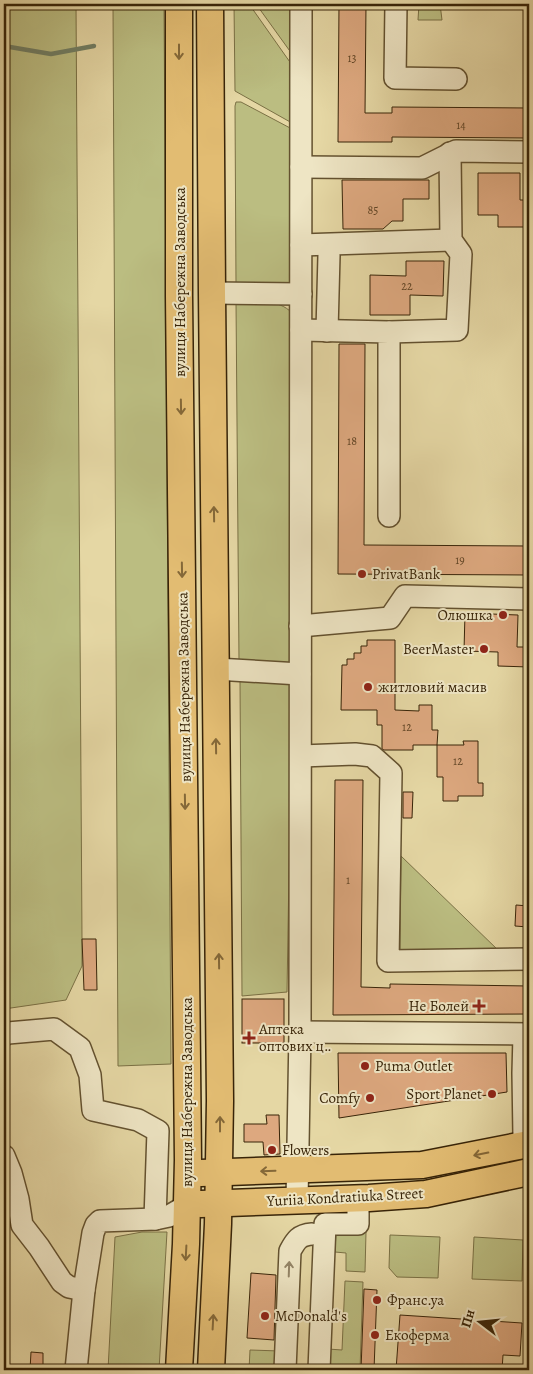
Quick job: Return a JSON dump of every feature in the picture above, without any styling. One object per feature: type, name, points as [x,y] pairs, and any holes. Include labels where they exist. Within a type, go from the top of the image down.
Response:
[{"type":"main road","name":"вулиця Набережна Заводська","points":[[179,4],[179,296],[188,1173],[179,1370]]},
{"type":"main road","name":"вулиця Набережна Заводська","points":[[210,4],[220,1038],[219,1203],[211,1370]]},
{"type":"main road","name":"Yuriia Kondratiuka Street","points":[[188,1173],[422,1166],[527,1145]]},
{"type":"main road","name":"Yuriia Kondratiuka Street","points":[[188,1204],[358,1199],[426,1194],[529,1172]]},
{"type":"street","points":[[297,1201],[301,756],[301,4]]},
{"type":"street","points":[[396,4],[396,78],[456,78]]},
{"type":"street","points":[[301,168],[422,168],[456,151],[529,152]]},
{"type":"street","points":[[301,330],[389,332],[457,330],[461,254],[451,240],[450,153]]},
{"type":"street","points":[[301,245],[451,240]]},
{"type":"street","points":[[327,331],[329,255]]},
{"type":"street","points":[[212,293],[301,294]]},
{"type":"street","points":[[389,332],[389,516]]},
{"type":"street","points":[[300,626],[390,618],[405,596],[529,599]]},
{"type":"street","points":[[216,669],[300,674]]},
{"type":"street","points":[[301,756],[356,754],[372,756],[391,772],[388,961],[529,959]]},
{"type":"street","points":[[4,1035],[8,1032],[54,1029],[80,1048],[90,1075],[93,1110],[138,1120],[158,1131],[155,1219]]},
{"type":"street","points":[[300,1032],[526,1034],[523,1081],[524,1137],[527,1145]]},
{"type":"street","points":[[4,1156],[18,1199],[22,1225],[40,1247],[62,1282],[69,1287],[84,1290]]},
{"type":"street","points":[[319,1370],[325,1224],[358,1224],[358,1199]]},
{"type":"street","points":[[76,1370],[84,1290],[96,1225],[100,1221],[155,1219],[169,1216],[188,1204]]},
{"type":"street","points":[[285,1370],[290,1251],[296,1240],[305,1235],[312,1234]]},
{"type":"street","points":[[288,1297],[322,1298]]},
{"type":"green space","points":[[4,4],[76,4],[82,966],[66,1000],[4,1009]]},
{"type":"green space","points":[[113,4],[164,4],[171,1064],[118,1066]]},
{"type":"green space","points":[[234,4],[249,4],[292,65],[292,123],[235,91]]},
{"type":"green space","points":[[256,4],[292,4],[292,54]]},
{"type":"green space","points":[[419,4],[440,4],[442,20],[418,20]]},
{"type":"green space","points":[[236,102],[241,102],[292,129],[292,279],[288,284],[236,284]]},
{"type":"green space","points":[[236,302],[273,303],[286,308],[292,313],[292,661],[289,663],[239,661]]},
{"type":"green space","points":[[240,680],[286,683],[292,689],[287,992],[242,996]]},
{"type":"green space","points":[[401,856],[499,951],[400,955]]},
{"type":"green space","points":[[336,1231],[366,1232],[365,1272],[346,1271],[346,1253],[335,1252]]},
{"type":"green space","points":[[142,1232],[167,1232],[159,1370],[108,1370],[115,1237]]},
{"type":"green space","points":[[390,1235],[440,1237],[438,1278],[397,1277],[389,1268]]},
{"type":"green space","points":[[474,1237],[523,1240],[522,1281],[472,1279]]},
{"type":"green space","points":[[345,1281],[363,1282],[360,1370],[328,1370],[328,1349],[342,1350]]},
{"type":"green space","points":[[250,1350],[280,1351],[280,1370],[249,1370]]},
{"type":"building","points":[[339,4],[366,4],[365,113],[392,113],[392,107],[529,108],[529,138],[392,137],[392,142],[338,142]]},
{"type":"building","points":[[478,173],[520,173],[520,200],[529,200],[529,227],[498,227],[498,215],[478,215]]},
{"type":"building","points":[[342,180],[429,180],[429,199],[403,199],[403,221],[392,221],[383,229],[343,229]]},
{"type":"building","points":[[406,261],[444,261],[443,296],[410,295],[410,315],[370,315],[370,275],[406,276]]},
{"type":"building","points":[[339,344],[365,344],[364,545],[529,546],[529,575],[338,574]]},
{"type":"building","points":[[465,613],[518,615],[517,647],[529,647],[529,667],[498,666],[498,652],[464,651]]},
{"type":"building","name":"житловий масив","points":[[367,640],[395,640],[395,710],[419,711],[419,705],[432,705],[432,730],[438,730],[437,745],[413,745],[413,750],[384,750],[382,749],[382,725],[377,725],[377,710],[341,710],[342,665],[347,665],[347,659],[354,659],[354,653],[361,653],[361,646],[367,646]]},
{"type":"building","name":"житловий масив","points":[[463,741],[478,741],[478,783],[483,783],[483,796],[458,796],[458,801],[443,801],[443,777],[437,777],[437,745],[464,745]]},
{"type":"building","points":[[335,780],[363,780],[361,987],[390,988],[390,984],[529,986],[529,1014],[333,1015]]},
{"type":"building","points":[[403,792],[413,792],[412,818],[403,818]]},
{"type":"building","points":[[516,905],[529,906],[528,927],[515,926]]},
{"type":"building","points":[[82,939],[96,939],[97,990],[84,990]]},
{"type":"building","points":[[242,999],[284,999],[284,1043],[242,1043]]},
{"type":"building","points":[[338,1053],[506,1053],[507,1092],[339,1118]]},
{"type":"building","points":[[266,1115],[279,1115],[280,1154],[264,1155],[263,1142],[244,1142],[244,1124],[267,1124]]},
{"type":"building","name":"McDonald's","points":[[251,1273],[276,1275],[274,1340],[247,1338]]},
{"type":"building","points":[[364,1289],[377,1290],[374,1370],[361,1370]]},
{"type":"building","points":[[400,1315],[522,1323],[520,1356],[503,1355],[502,1370],[396,1370]]},
{"type":"building","points":[[31,1352],[43,1353],[43,1370],[30,1370]]},
{"type":"waterway","points":[[4,46],[51,54],[94,46]]},
{"type":"place","name":"PrivatBank","points":[[362,574]]},
{"type":"place","name":"Олюшка","points":[[503,615]]},
{"type":"place","name":"BeerMaster","points":[[484,649]]},
{"type":"place","name":"житловий масив","points":[[368,687]]},
{"type":"place","name":"Не Болей","points":[[479,1006]]},
{"type":"place","name":"Аптека оптових ц‥","points":[[249,1038]]},
{"type":"place","name":"Puma Outlet","points":[[365,1066]]},
{"type":"place","name":"Sport Planet","points":[[492,1094]]},
{"type":"place","name":"Comfy","points":[[370,1098]]},
{"type":"place","name":"Flowers","points":[[272,1150]]},
{"type":"place","name":"Франс.уа","points":[[377,1300]]},
{"type":"place","name":"McDonald's","points":[[265,1316]]},
{"type":"place","name":"Екоферма","points":[[375,1335]]}]
